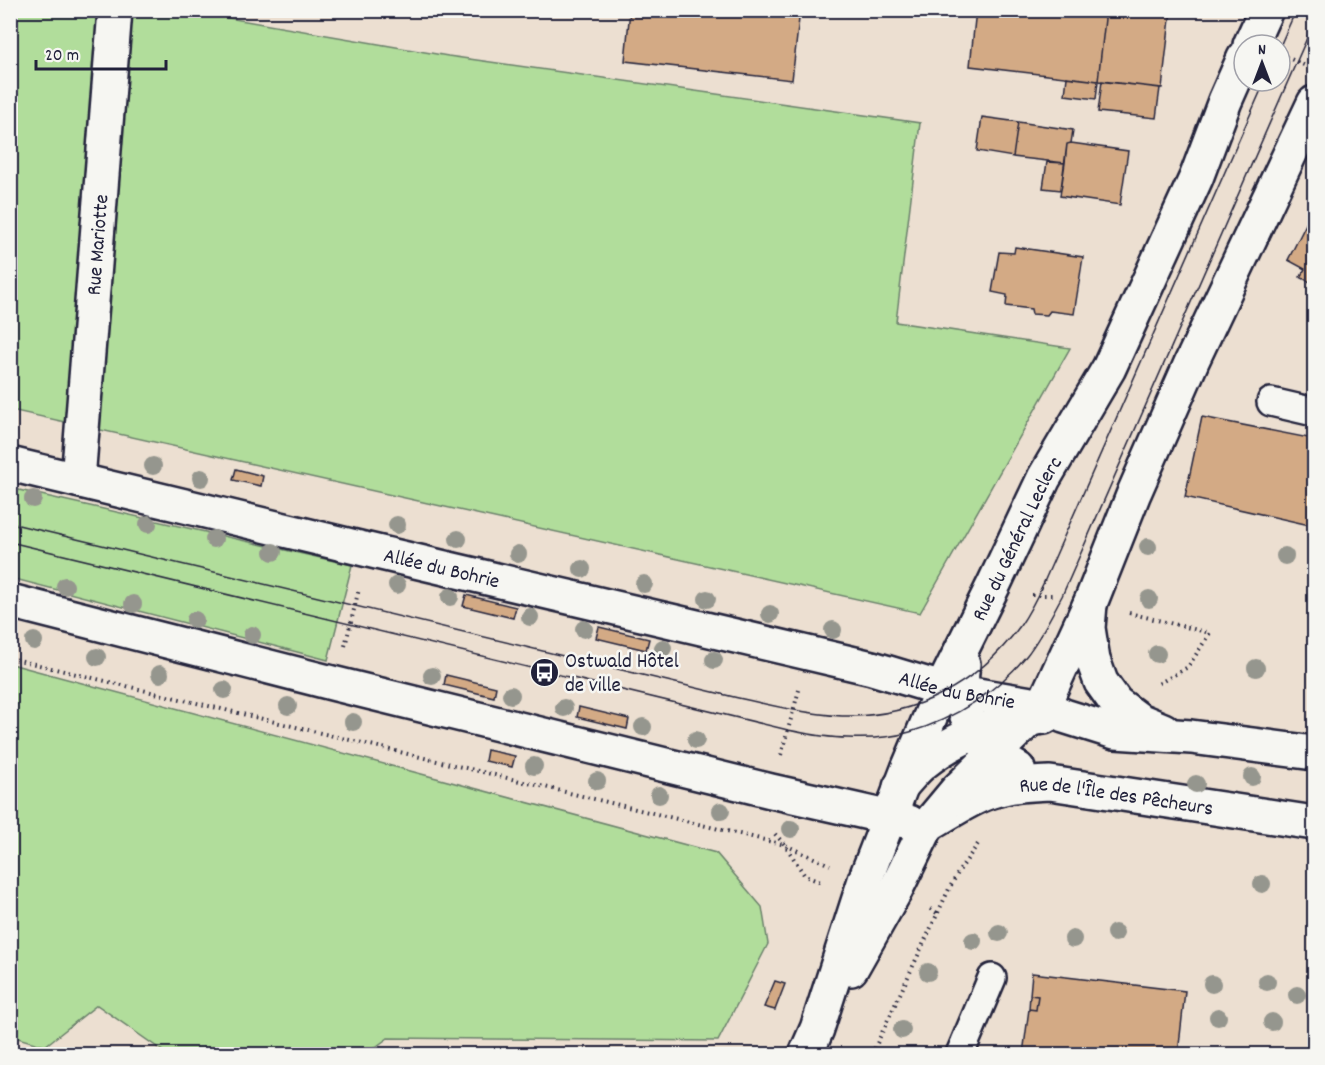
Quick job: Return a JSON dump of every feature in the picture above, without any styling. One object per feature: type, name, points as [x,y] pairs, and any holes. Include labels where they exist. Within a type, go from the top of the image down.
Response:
[{"type":"main road","name":"Rue Mariotte","points":[[78,480],[115,10]]},
{"type":"main road","points":[[1255,33],[1266,10]]},
{"type":"main road","name":"Rue du Général Leclerc","points":[[972,627],[1044,478],[1109,368],[1196,178],[1232,84]]},
{"type":"main road","points":[[1046,714],[1134,493],[1192,361],[1305,149],[1314,103]]},
{"type":"main road","name":"Allée du Bohrie","points":[[10,464],[872,668],[1046,714]]},
{"type":"main road","points":[[10,600],[336,684],[802,798],[927,826]]},
{"type":"main road","points":[[1090,604],[1088,628],[1093,660],[1101,682],[1116,703],[1138,720],[1156,728],[1191,737]]},
{"type":"main road","name":"Allée du Bohrie","points":[[872,668],[894,672],[927,667],[952,650],[972,627]]},
{"type":"main road","points":[[811,1042],[859,898],[900,787],[962,669],[972,627]]},
{"type":"main road","points":[[952,691],[965,708],[969,723],[985,743],[1011,766],[1050,783]]},
{"type":"main road","points":[[900,787],[921,764],[946,747],[985,743],[1046,714],[1115,732],[1191,737],[1314,753]]},
{"type":"main road","points":[[811,1042],[889,901],[927,826],[957,790],[985,743]]},
{"type":"main road","name":"Rue de l'Île des Pêcheurs","points":[[927,826],[973,798],[991,791],[1050,783],[1314,823]]},
{"type":"main road","points":[[802,798],[831,810],[857,837],[864,871],[859,898]]},
{"type":"lane","points":[[1271,402],[1314,412]]},
{"type":"lane","points":[[960,1054],[992,978]]},
{"type":"path","points":[[1292,60],[1306,66]]},
{"type":"path","points":[[324,734],[368,550]]},
{"type":"path","points":[[994,584],[1023,594],[1070,596],[1090,604]]},
{"type":"path","points":[[10,658],[785,845],[827,863]]},
{"type":"path","points":[[872,1054],[941,904],[959,871],[981,839]]},
{"type":"green space","points":[[11,11],[188,11],[448,56],[920,123],[896,322],[1070,348],[920,613],[11,410]]},
{"type":"green space","points":[[10,488],[352,565],[328,660],[11,578]]},
{"type":"green space","points":[[11,664],[716,853],[762,907],[768,944],[718,1041],[388,1038],[366,1054],[167,1054],[97,1005],[45,1046],[11,1036]]},
{"type":"building","points":[[630,10],[800,10],[792,80],[625,61]]},
{"type":"building","points":[[976,10],[1106,10],[1098,81],[970,66]]},
{"type":"building","points":[[1106,10],[1171,10],[1162,88],[1098,81]]},
{"type":"building","points":[[1067,77],[1098,81],[1096,99],[1065,95]]},
{"type":"building","points":[[1102,81],[1160,88],[1156,118],[1098,112]]},
{"type":"building","points":[[982,117],[1018,122],[1013,157],[977,151]]},
{"type":"building","points":[[1018,122],[1073,130],[1071,143],[1067,144],[1065,163],[1013,157]]},
{"type":"building","points":[[1067,144],[1128,151],[1120,205],[1060,196]]},
{"type":"building","points":[[1047,162],[1065,163],[1061,190],[1043,188]]},
{"type":"building","points":[[1313,210],[1314,284],[1300,277],[1305,269],[1288,260]]},
{"type":"building","points":[[1015,247],[1083,257],[1074,314],[1050,311],[1047,315],[1032,314],[1031,309],[1006,306],[1007,295],[992,292],[999,252],[1014,253]]},
{"type":"building","points":[[1202,417],[1314,439],[1314,526],[1185,497]]},
{"type":"building","points":[[236,469],[263,476],[261,486],[233,480]]},
{"type":"building","points":[[466,595],[516,607],[513,618],[463,606]]},
{"type":"building","points":[[599,627],[649,639],[646,650],[596,638]]},
{"type":"building","points":[[446,675],[496,687],[494,697],[444,685]]},
{"type":"building","points":[[579,707],[629,719],[627,729],[577,717]]},
{"type":"building","points":[[487,750],[515,756],[512,767],[485,761]]},
{"type":"building","points":[[1032,973],[1185,991],[1178,1054],[1023,1054],[1029,1009],[1036,1010],[1038,996],[1030,995]]},
{"type":"building","points":[[775,981],[785,984],[775,1010],[764,1007]]},
{"type":"building","points":[[1030,995],[1038,996],[1036,1010],[1029,1009]]},
{"type":"tram line","points":[[1286,33],[1296,10]]},
{"type":"tram line","points":[[10,542],[817,736],[887,737],[943,720],[974,702],[1003,680],[1027,655],[1050,619],[1314,22]]},
{"type":"tram line","points":[[10,523],[788,709],[842,716],[869,715],[919,704],[942,694],[985,665],[1003,647],[1030,610],[1260,93]]},
{"type":"place","name":"Ostwald Hôtel de ville","points":[[544,672]]}]
